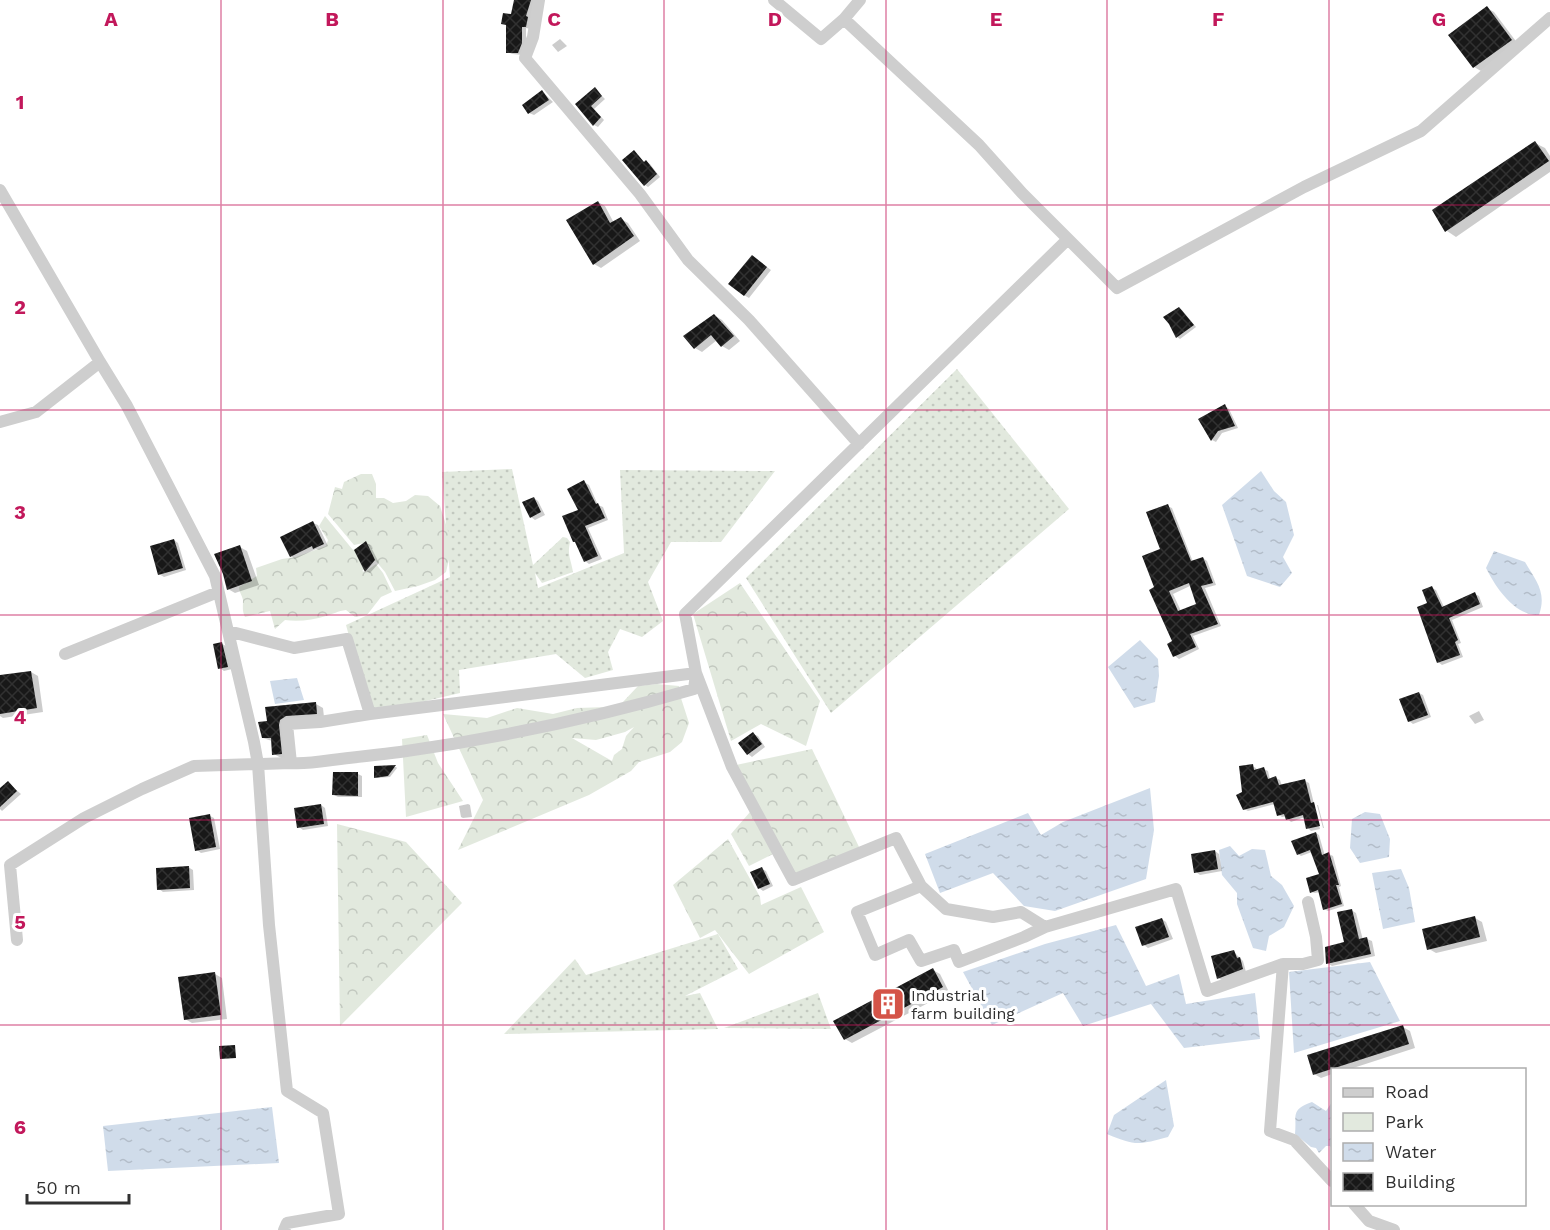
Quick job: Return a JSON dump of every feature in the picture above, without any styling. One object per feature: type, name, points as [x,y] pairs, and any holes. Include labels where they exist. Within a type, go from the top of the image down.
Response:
[{"type":"street","points":[[539,0],[533,37],[525,58],[640,194],[688,260],[749,320],[858,444]]},
{"type":"street","points":[[774,0],[821,39],[844,19],[860,0]]},
{"type":"street","points":[[844,19],[979,144],[1022,193],[1117,288],[1304,187],[1421,131],[1550,18]]},
{"type":"street","points":[[0,190],[127,406],[215,576],[258,764],[269,925],[287,1091],[323,1113],[339,1214],[287,1223],[284,1230]]},
{"type":"street","points":[[1045,927],[1021,912],[993,917],[946,909],[921,886],[896,838],[793,880],[732,767],[696,672],[685,614],[1068,238]]},
{"type":"street","points":[[0,422],[36,412],[100,362]]},
{"type":"street","points":[[65,654],[219,592]]},
{"type":"street","points":[[228,632],[294,648],[347,639],[370,714]]},
{"type":"street","points":[[291,763],[287,724],[320,722],[696,672]]},
{"type":"street","points":[[17,940],[5,866],[84,818],[194,766],[305,764],[443,746],[571,720],[694,689],[696,672]]},
{"type":"street","points":[[921,886],[857,912],[875,956],[909,940],[921,961],[954,950],[958,962],[1045,927],[1176,889],[1207,991],[1282,964],[1303,964],[1318,960],[1316,937],[1308,902]]},
{"type":"street","points":[[1282,964],[1270,1131],[1294,1140],[1331,1180]]},
{"type":"street","points":[[1356,1206],[1369,1221],[1394,1230]]},
{"type":"green space","points":[[957,369],[1069,509],[831,713],[746,578]]},
{"type":"green space","points":[[512,469],[533,565],[563,537],[570,542],[569,554],[573,572],[542,583],[535,573],[538,588],[624,553],[620,470],[775,471],[721,542],[671,542],[648,582],[663,621],[642,637],[620,629],[608,652],[613,670],[585,678],[556,654],[459,670],[460,693],[370,714],[346,625],[450,577],[442,472]]},
{"type":"green space","points":[[361,474],[372,474],[376,484],[376,498],[384,498],[393,503],[406,501],[415,495],[428,496],[440,506],[450,537],[450,555],[446,572],[435,580],[395,591],[385,572],[375,560],[362,571],[365,572],[376,564],[392,592],[381,597],[367,615],[355,617],[346,610],[311,620],[285,620],[275,629],[270,611],[245,617],[239,587],[257,576],[256,568],[326,546],[328,540],[319,526],[325,516],[353,550],[364,543],[354,545],[328,514],[335,487],[342,489],[344,482]]},
{"type":"green space","points":[[740,583],[820,701],[806,746],[761,724],[731,741],[693,614]]},
{"type":"green space","points":[[657,684],[679,686],[689,723],[682,742],[670,752],[639,762],[631,771],[589,795],[458,850],[483,800],[443,714],[487,718],[517,708],[553,714],[577,708],[608,707],[622,703],[638,686]],"holes":[[[634,727],[626,736],[622,749],[614,755],[612,761],[572,738],[596,740],[625,732]]]},
{"type":"green space","points":[[427,735],[438,763],[463,801],[406,817],[402,739]]},
{"type":"green space","points":[[812,749],[860,849],[796,877],[736,765]]},
{"type":"green space","points":[[750,812],[773,854],[749,866],[731,834]]},
{"type":"green space","points":[[337,824],[406,842],[462,903],[340,1026]]},
{"type":"green space","points":[[728,839],[760,897],[761,905],[801,887],[824,932],[749,974],[715,930],[700,938],[673,885]]},
{"type":"green space","points":[[718,934],[738,969],[685,996],[700,993],[718,1029],[504,1034],[575,959],[586,975]]},
{"type":"green space","points":[[818,993],[831,1029],[724,1028]]},
{"type":"water","points":[[1261,471],[1274,491],[1286,502],[1294,535],[1283,557],[1292,573],[1280,587],[1247,576],[1222,505]]},
{"type":"water","points":[[1494,551],[1525,562],[1541,593],[1539,615],[1530,614],[1514,606],[1495,584],[1486,568]]},
{"type":"water","points":[[1140,640],[1158,659],[1159,676],[1155,702],[1134,708],[1108,667]]},
{"type":"water","points":[[297,678],[304,700],[275,704],[270,681]]},
{"type":"water","points":[[1150,788],[1154,830],[1146,879],[1055,911],[1024,906],[993,873],[940,893],[925,854],[1028,813],[1041,835],[1063,822]]},
{"type":"water","points":[[1365,812],[1380,814],[1390,839],[1389,857],[1360,863],[1350,848],[1352,819]]},
{"type":"water","points":[[1230,846],[1239,856],[1252,849],[1265,850],[1271,876],[1282,885],[1294,906],[1284,927],[1269,936],[1266,951],[1253,948],[1237,904],[1237,893],[1222,875],[1219,850]]},
{"type":"water","points":[[1401,869],[1409,888],[1415,922],[1383,929],[1372,873]]},
{"type":"water","points":[[1116,925],[1146,986],[1179,974],[1186,1004],[1255,993],[1260,1039],[1184,1048],[1151,1004],[1083,1026],[1063,993],[992,1025],[963,972],[1045,944]]},
{"type":"water","points":[[1370,962],[1400,1021],[1294,1053],[1289,972]]},
{"type":"water","points":[[1166,1080],[1174,1126],[1168,1137],[1137,1143],[1124,1141],[1107,1134],[1114,1115]]},
{"type":"water","points":[[1312,1102],[1326,1111],[1331,1104],[1331,1148],[1326,1146],[1319,1153],[1316,1148],[1311,1147],[1295,1134],[1297,1111]]},
{"type":"water","points":[[272,1107],[279,1163],[108,1171],[103,1126]]},
{"type":"building","points":[[514,0],[531,0],[526,16],[528,17],[526,27],[522,27],[522,43],[518,53],[506,53],[506,25],[501,24],[503,13],[511,14]]},
{"type":"building","points":[[1487,6],[1512,40],[1473,68],[1448,35]]},
{"type":"building","points":[[595,87],[602,96],[591,106],[601,117],[593,126],[575,104]]},
{"type":"building","points":[[542,90],[549,100],[528,114],[522,105]]},
{"type":"building","points":[[1535,141],[1549,161],[1445,232],[1432,210]]},
{"type":"building","points":[[634,150],[657,174],[644,186],[622,160]]},
{"type":"building","points":[[598,201],[610,223],[621,217],[634,236],[593,265],[566,220]]},
{"type":"building","points":[[752,255],[767,267],[744,296],[728,284]]},
{"type":"building","points":[[1179,307],[1194,325],[1176,338],[1163,317]]},
{"type":"building","points":[[714,314],[734,336],[721,347],[711,335],[694,349],[683,336]]},
{"type":"building","points":[[1225,404],[1235,426],[1218,431],[1211,441],[1198,419]]},
{"type":"building","points":[[584,480],[605,518],[585,526],[598,556],[584,562],[562,516],[578,510],[567,489]]},
{"type":"building","points":[[534,497],[541,512],[530,518],[522,502]]},
{"type":"building","points":[[1168,504],[1191,561],[1203,557],[1213,583],[1201,586],[1218,624],[1190,634],[1196,647],[1173,657],[1167,644],[1172,641],[1149,590],[1154,587],[1142,556],[1160,549],[1146,512]],"holes":[[[1189,583],[1196,604],[1178,611],[1169,591]]]},
{"type":"building","points":[[313,521],[324,544],[313,549],[312,546],[290,557],[280,537]]},
{"type":"building","points":[[174,539],[183,568],[158,575],[150,546]]},
{"type":"building","points":[[366,541],[375,560],[365,572],[354,550]]},
{"type":"building","points":[[240,545],[252,581],[227,590],[214,554]]},
{"type":"building","points":[[1432,586],[1442,607],[1475,592],[1480,604],[1449,618],[1458,640],[1455,642],[1460,655],[1437,663],[1417,607],[1427,603],[1422,590]]},
{"type":"building","points":[[222,642],[228,667],[218,669],[213,644]]},
{"type":"building","points":[[31,671],[37,708],[0,714],[0,675]]},
{"type":"building","points":[[1419,692],[1428,715],[1408,722],[1399,699]]},
{"type":"building","points":[[316,702],[317,714],[286,716],[280,720],[282,754],[272,755],[271,738],[262,738],[258,722],[267,721],[265,707]]},
{"type":"building","points":[[753,732],[762,744],[747,755],[738,743]]},
{"type":"building","points":[[1253,764],[1254,770],[1264,767],[1268,779],[1276,776],[1279,785],[1305,779],[1320,826],[1306,829],[1303,815],[1286,820],[1284,814],[1277,816],[1273,802],[1243,810],[1236,795],[1242,792],[1239,766]]},
{"type":"building","points":[[396,765],[388,776],[374,778],[374,766]]},
{"type":"building","points":[[333,772],[358,772],[358,796],[332,795]]},
{"type":"building","points":[[8,781],[17,791],[0,807],[0,788]]},
{"type":"building","points":[[321,804],[324,824],[297,828],[294,808]]},
{"type":"building","points":[[210,814],[216,847],[195,851],[189,818]]},
{"type":"building","points":[[1316,832],[1322,855],[1329,852],[1342,904],[1323,910],[1318,890],[1310,893],[1306,878],[1319,874],[1310,850],[1297,855],[1291,841]]},
{"type":"building","points":[[1215,850],[1218,869],[1194,873],[1191,854]]},
{"type":"building","points":[[189,866],[190,888],[157,890],[156,868]]},
{"type":"building","points":[[762,867],[770,884],[758,889],[750,872]]},
{"type":"building","points":[[1352,909],[1359,939],[1367,937],[1371,954],[1326,964],[1325,947],[1344,942],[1337,912]]},
{"type":"building","points":[[1475,916],[1480,937],[1427,950],[1422,929]]},
{"type":"building","points":[[1162,918],[1169,937],[1142,946],[1135,927]]},
{"type":"building","points":[[1234,950],[1237,958],[1240,957],[1243,969],[1217,979],[1211,956]]},
{"type":"building","name":"Industrial farm building","points":[[933,968],[943,987],[844,1040],[833,1021]]},
{"type":"building","points":[[215,972],[221,1015],[184,1020],[178,977]]},
{"type":"building","points":[[1403,1025],[1409,1044],[1313,1075],[1307,1055]]},
{"type":"building","points":[[235,1045],[236,1058],[220,1059],[219,1046]]},
{"type":"place","name":"Industrial farm building","points":[[888,1004]]}]
